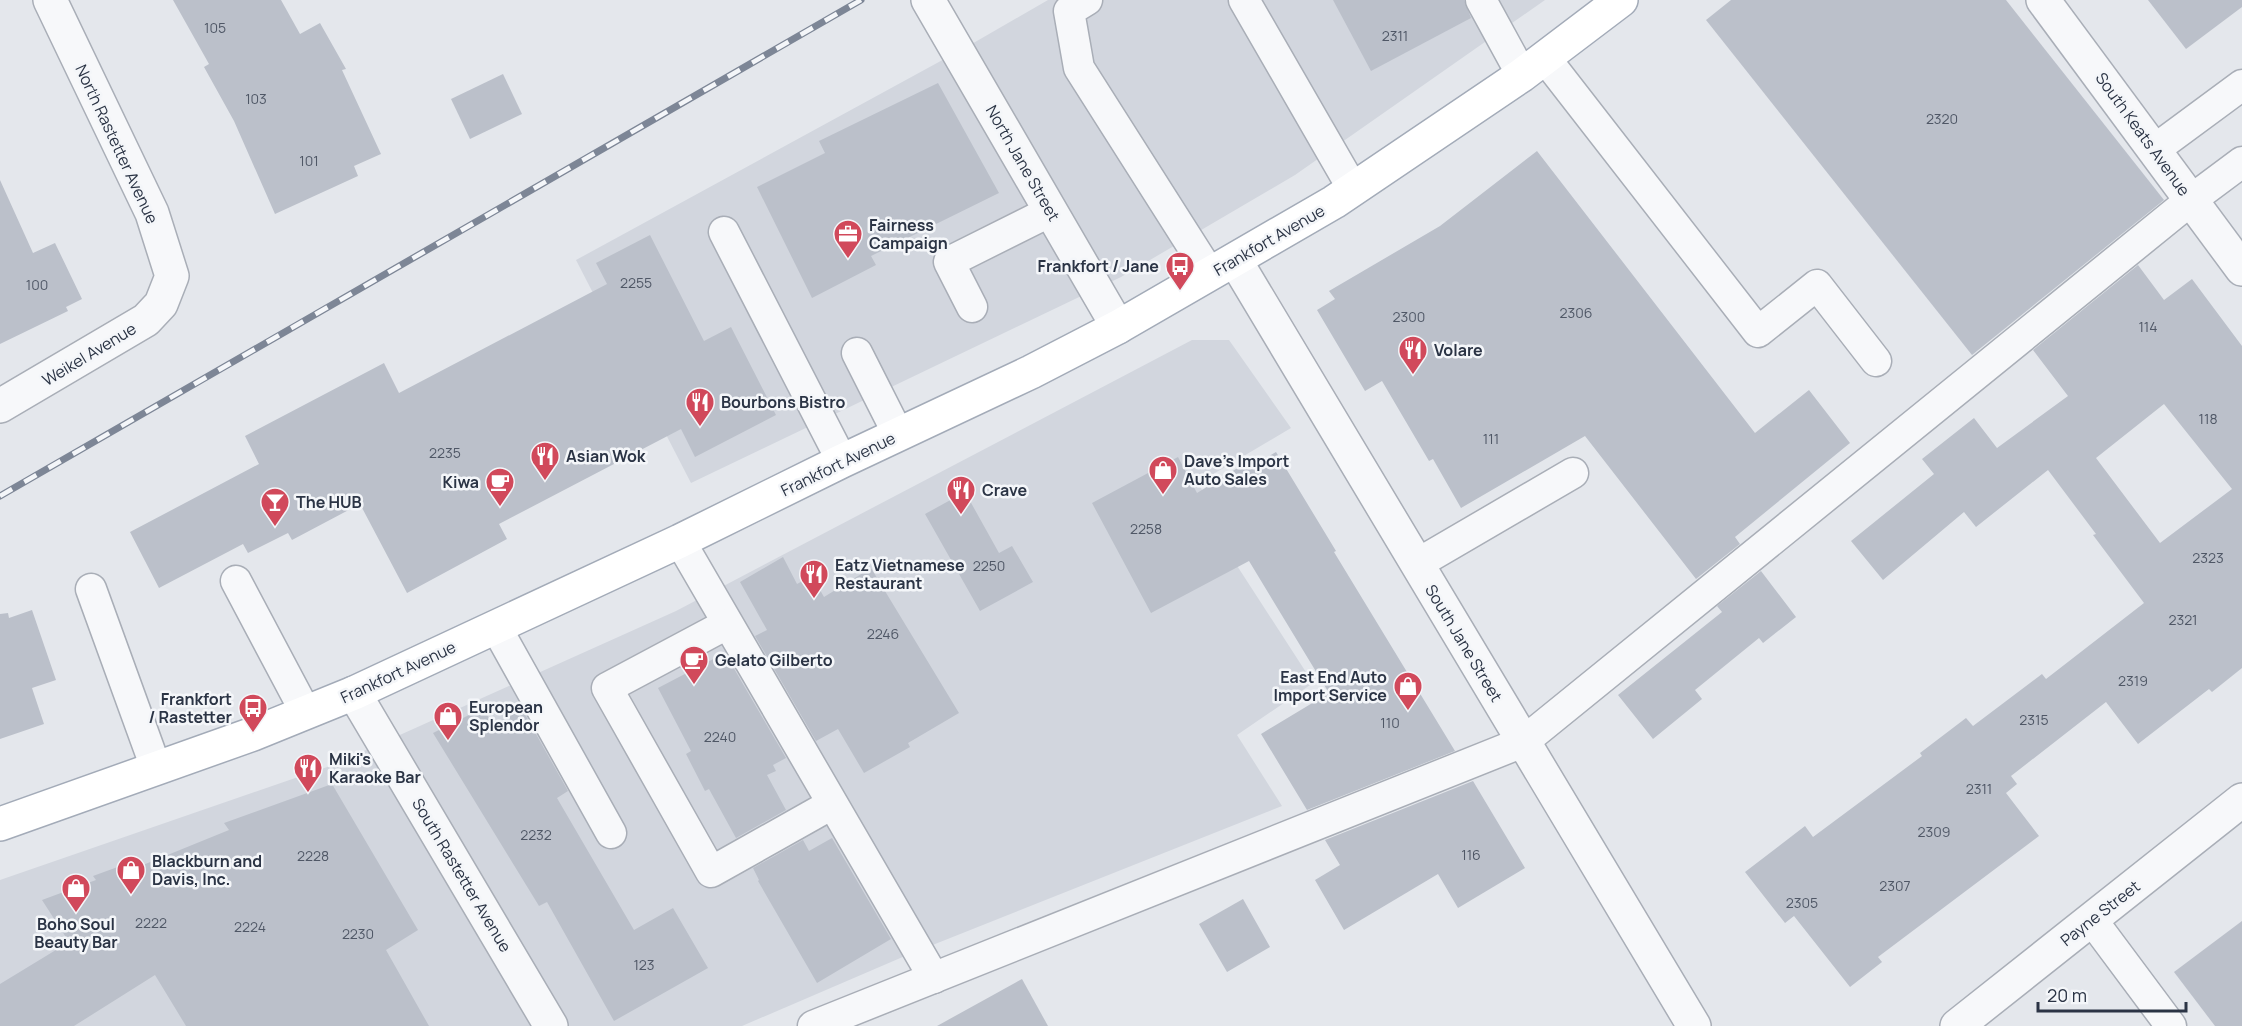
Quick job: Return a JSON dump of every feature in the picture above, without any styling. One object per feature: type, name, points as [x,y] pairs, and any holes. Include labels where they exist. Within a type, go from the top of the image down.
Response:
[{"type":"main road","name":"Frankfort Avenue","points":[[0,824],[253,734],[354,693],[680,541],[842,461],[1031,372],[1118,327],[1334,202],[1533,67],[1621,0]]},
{"type":"street","name":"North Rastetter Avenue","points":[[50,0],[152,213],[172,276],[168,291]]},
{"type":"street","name":"North Jane Street","points":[[928,0],[1118,327]]},
{"type":"street","name":"South Keats Avenue","points":[[2043,0],[2242,269]]},
{"type":"street","name":"South Jane Street","points":[[1222,267],[1417,564],[1694,1026]]},
{"type":"street","name":"Weikel Avenue","points":[[0,406],[146,320],[161,304],[168,291]]},
{"type":"street","name":"South Rastetter Avenue","points":[[354,693],[551,1026]]},
{"type":"street","name":"Payne Street","points":[[1957,1026],[2242,800]]},
{"type":"lane","points":[[1087,0],[1069,11],[1079,68],[1222,267]]},
{"type":"lane","points":[[1244,0],[1353,189]]},
{"type":"lane","points":[[1481,0],[1533,67],[1758,332],[1817,285],[1876,361]]},
{"type":"lane","points":[[2154,150],[2242,85]]},
{"type":"lane","points":[[813,1026],[1523,742],[2191,200],[2242,162]]},
{"type":"lane","points":[[972,307],[949,262],[1052,212]]},
{"type":"lane","points":[[724,232],[842,461]]},
{"type":"lane","points":[[857,353],[898,435]]},
{"type":"lane","points":[[1417,564],[1573,473]]},
{"type":"lane","points":[[680,541],[934,978]]},
{"type":"lane","points":[[236,581],[306,713]]},
{"type":"lane","points":[[91,589],[156,768]]},
{"type":"lane","points":[[728,624],[607,688],[711,872],[832,804]]},
{"type":"lane","points":[[496,627],[611,832]]},
{"type":"lane","points":[[2092,920],[2171,1026]]},
{"type":"shaded area","points":[[1048,0],[1545,0],[1295,175],[1121,277],[691,483],[576,260]]},
{"type":"shaded area","points":[[1192,340],[1229,340],[1291,428],[1198,483],[1218,517],[1210,524],[1313,683],[1237,735],[1282,806],[905,956],[742,1026],[0,1026],[0,880],[333,765],[676,611]]},
{"type":"building","points":[[173,0],[281,0],[300,34],[320,23],[346,69],[342,70],[381,154],[354,166],[358,176],[275,214],[234,121],[204,67],[209,64]]},
{"type":"building","points":[[1333,0],[1464,0],[1471,18],[1371,71]]},
{"type":"building","points":[[1731,0],[2006,0],[2164,200],[1972,355],[1706,20]]},
{"type":"building","points":[[2148,0],[2242,0],[2242,7],[2186,49]]},
{"type":"building","points":[[503,74],[522,114],[470,139],[451,99]]},
{"type":"building","points":[[938,83],[999,193],[871,256],[876,265],[812,298],[757,187],[825,153],[819,141]]},
{"type":"building","points":[[1537,151],[1755,433],[1809,390],[1850,443],[1735,537],[1740,544],[1696,579],[1585,436],[1461,508],[1433,459],[1429,461],[1382,381],[1365,391],[1317,310],[1335,299],[1329,291],[1440,226]]},
{"type":"building","points":[[0,180],[33,253],[55,243],[82,299],[66,307],[68,311],[0,344]]},
{"type":"building","points":[[650,235],[704,341],[731,327],[776,415],[695,457],[681,429],[499,524],[507,539],[407,593],[360,504],[292,540],[288,533],[248,553],[243,544],[159,588],[130,532],[259,464],[245,436],[384,363],[399,393],[607,284],[596,263]]},
{"type":"building","points":[[2138,265],[2164,300],[2192,279],[2242,346],[2242,668],[2212,692],[2209,689],[2138,744],[2106,702],[2011,776],[2017,784],[2006,793],[2039,836],[1878,957],[1882,962],[1850,987],[1794,916],[1785,923],[1745,872],[1805,826],[1813,837],[1922,756],[1920,753],[1966,718],[1973,726],[2042,674],[2046,679],[2144,603],[2048,470],[1976,527],[1964,512],[1883,580],[1851,541],[1934,474],[1922,459],[1974,418],[1997,448],[2068,396],[2033,350]],"holes":[[[2164,404],[2232,489],[2160,543],[2096,458]]]},
{"type":"building","points":[[1276,452],[1455,751],[1307,810],[1261,734],[1329,693],[1249,561],[1151,613],[1092,503],[1178,457],[1197,493],[1257,456],[1261,461]]},
{"type":"building","points":[[965,492],[999,553],[1012,546],[1033,582],[980,611],[925,514]]},
{"type":"building","points":[[783,557],[797,584],[812,576],[824,597],[871,568],[959,713],[908,743],[910,747],[864,773],[838,729],[816,741],[755,636],[767,630],[740,582]]},
{"type":"building","points":[[1761,571],[1796,617],[1763,643],[1759,638],[1695,690],[1702,699],[1653,739],[1618,695],[1722,612],[1717,606]]},
{"type":"building","points":[[32,610],[56,680],[32,688],[44,724],[0,739],[0,614],[8,613],[9,618]]},
{"type":"building","points":[[725,653],[786,758],[773,765],[776,771],[767,775],[786,810],[736,838],[709,789],[705,791],[686,754],[691,751],[658,688]]},
{"type":"building","points":[[483,708],[493,725],[522,709],[568,791],[557,798],[634,930],[673,908],[708,968],[614,1021],[547,902],[539,906],[433,733]]},
{"type":"building","points":[[1473,781],[1525,868],[1458,908],[1438,874],[1344,930],[1315,880],[1340,865],[1325,840]]},
{"type":"building","points":[[332,784],[418,930],[386,950],[429,1026],[186,1026],[155,975],[74,1026],[0,1026],[0,984],[69,942],[42,900],[96,880],[93,876],[134,861],[138,867],[229,830],[224,823]]},
{"type":"building","points":[[832,838],[891,939],[817,983],[758,881],[753,868],[803,840],[809,851]]},
{"type":"building","points":[[1243,899],[1270,947],[1227,972],[1199,924]]},
{"type":"building","points":[[2242,921],[2242,1026],[2215,1026],[2174,972]]},
{"type":"building","points":[[1022,979],[1048,1026],[937,1026]]},
{"type":"railway","points":[[0,496],[861,0]]},
{"type":"place","name":"Fairness Campaign","points":[[848,260]]},
{"type":"place","name":"Frankfort / Jane","points":[[1180,292]]},
{"type":"place","name":"Volare","points":[[1413,376]]},
{"type":"place","name":"Bourbons Bistro","points":[[700,428]]},
{"type":"place","name":"Asian Wok","points":[[545,482]]},
{"type":"place","name":"Dave’s Import Auto Sales","points":[[1163,496]]},
{"type":"place","name":"Kiwa","points":[[500,508]]},
{"type":"place","name":"Crave","points":[[961,516]]},
{"type":"place","name":"The HUB","points":[[275,528]]},
{"type":"place","name":"Eatz Vietnamese Restaurant","points":[[814,600]]},
{"type":"place","name":"Gelato Gilberto","points":[[694,686]]},
{"type":"place","name":"East End Auto Import Service","points":[[1408,712]]},
{"type":"place","name":"Frankfort / Rastetter","points":[[253,734]]},
{"type":"place","name":"European Splendor","points":[[448,742]]},
{"type":"place","name":"Miki's Karaoke Bar","points":[[308,794]]},
{"type":"place","name":"Blackburn and Davis, Inc.","points":[[131,896]]},
{"type":"place","name":"Boho Soul Beauty Bar","points":[[76,914]]}]
